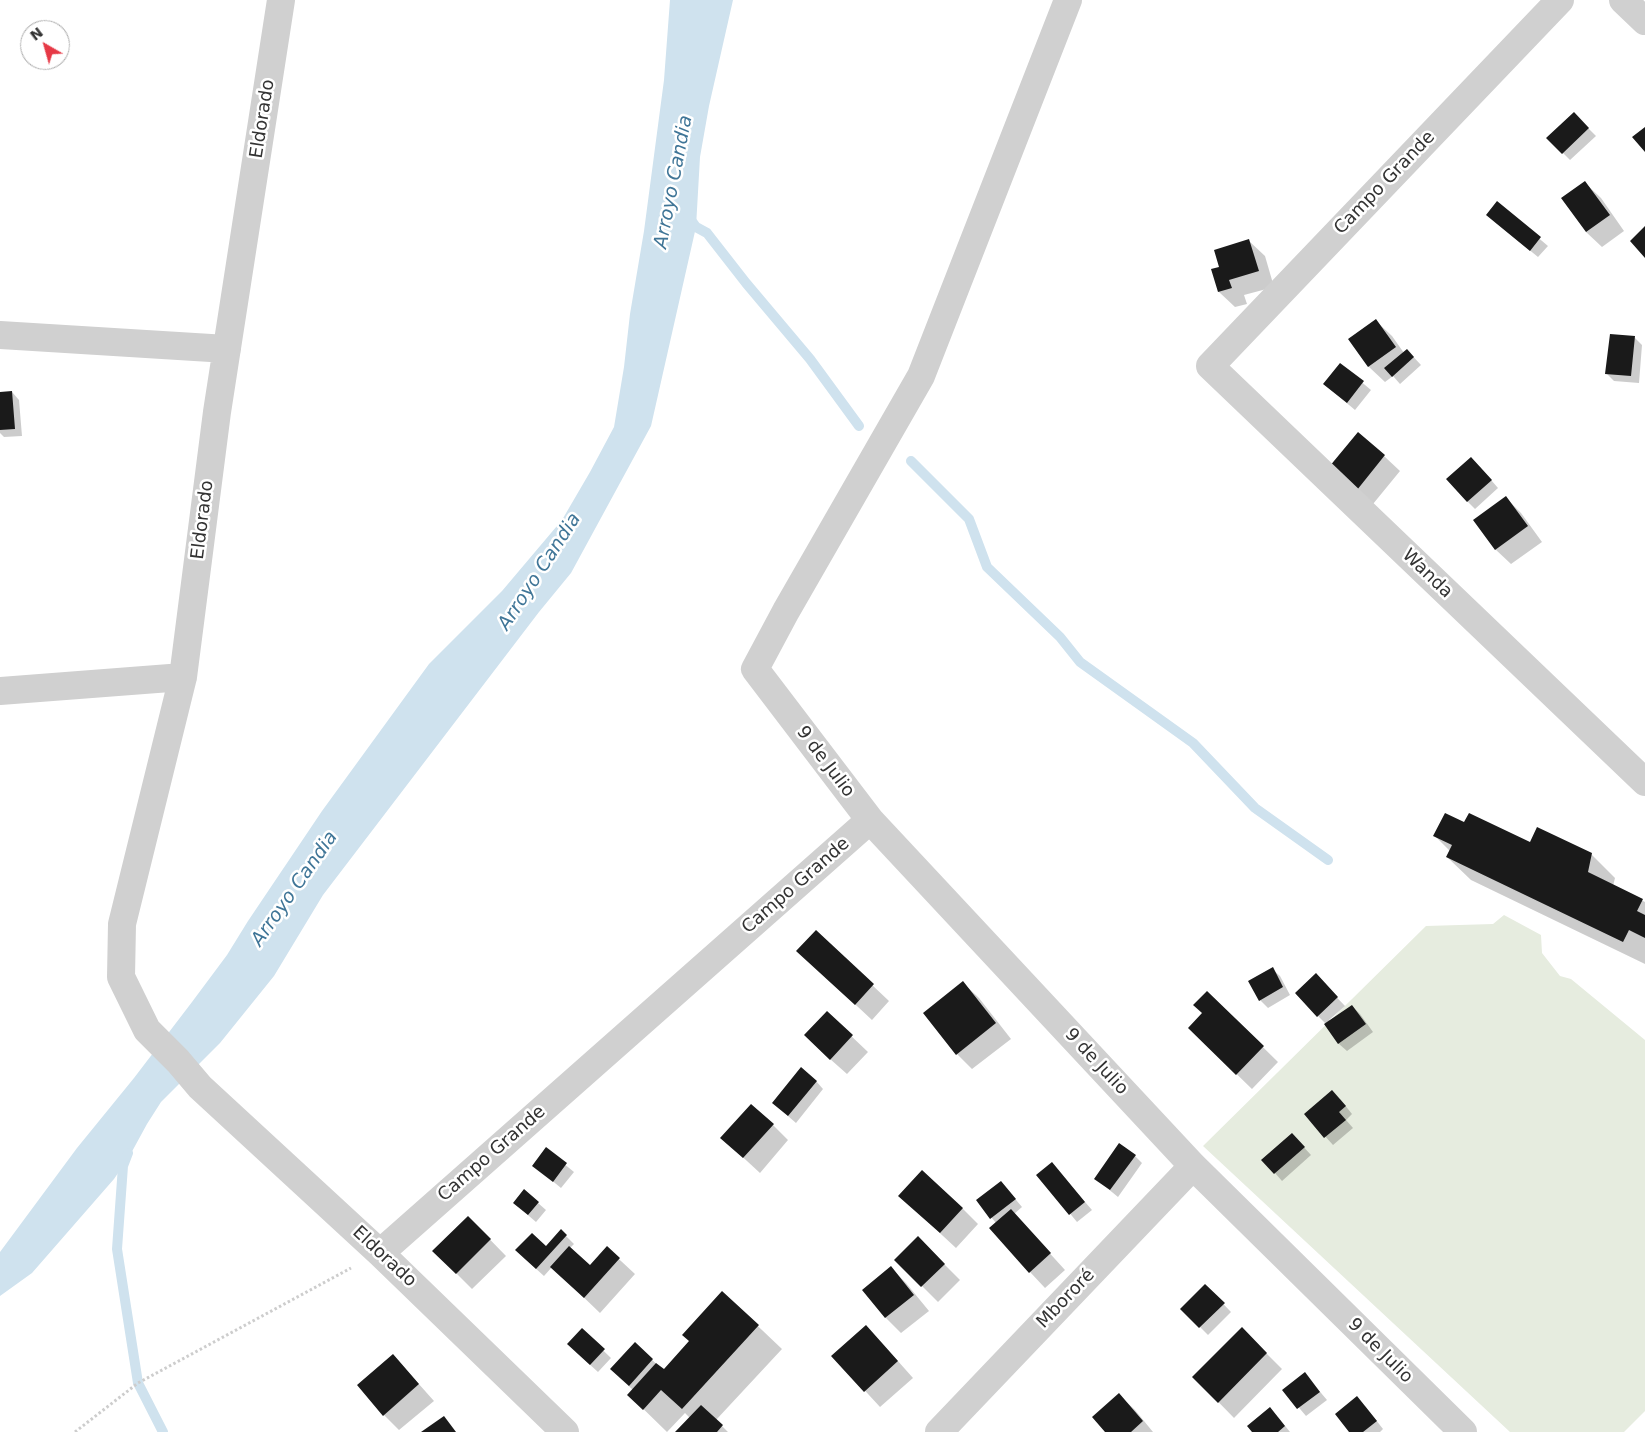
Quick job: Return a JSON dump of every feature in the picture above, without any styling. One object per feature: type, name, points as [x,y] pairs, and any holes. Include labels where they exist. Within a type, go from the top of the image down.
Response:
[{"type":"street","name":"9 de Julio","points":[[1068,0],[921,376],[786,611],[755,669],[870,820],[1193,1166],[1463,1432]]},
{"type":"street","name":"Campo Grande","points":[[1210,366],[1560,0]]},
{"type":"street","points":[[1623,0],[1645,21]]},
{"type":"street","name":"Eldorado","points":[[278,1],[216,422],[183,677],[122,924],[121,977],[147,1030],[178,1061],[200,1087],[380,1252],[565,1432]]},
{"type":"street","points":[[0,335],[227,349]]},
{"type":"street","name":"Wanda","points":[[1210,366],[1643,776]]},
{"type":"street","points":[[0,691],[183,677]]},
{"type":"street","name":"Campo Grande","points":[[380,1252],[870,820]]},
{"type":"street","name":"Mbororé","points":[[939,1432],[1193,1166]]},
{"type":"path","points":[[75,1432],[138,1383],[380,1252]]},
{"type":"shaded area","points":[[1504,915],[1541,935],[1542,953],[1560,976],[1571,979],[1645,1040],[1645,1411],[1624,1432],[1510,1432],[1203,1146],[1426,926],[1493,924]]},
{"type":"water","name":"Arroyo Candia","points":[[670,0],[733,0],[709,106],[700,157],[696,227],[651,426],[571,573],[539,612],[323,895],[274,976],[220,1043],[161,1102],[114,1179],[32,1273],[0,1296],[0,1252],[77,1148],[134,1078],[227,955],[322,811],[429,664],[502,591],[562,520],[614,427],[644,231],[664,80]]},
{"type":"building","points":[[1574,112],[1589,128],[1562,154],[1546,138]]},
{"type":"building","points":[[1645,127],[1645,152],[1632,137]]},
{"type":"building","points":[[1585,181],[1610,215],[1586,232],[1561,198]]},
{"type":"building","points":[[1497,201],[1541,237],[1530,251],[1486,215]]},
{"type":"building","points":[[1645,226],[1645,258],[1630,241]]},
{"type":"building","points":[[1249,239],[1259,271],[1229,280],[1232,288],[1218,292],[1211,269],[1219,267],[1214,250]]},
{"type":"building","points":[[1376,319],[1396,347],[1368,367],[1348,339]]},
{"type":"building","points":[[1610,334],[1635,336],[1631,376],[1605,374]]},
{"type":"building","points":[[1407,349],[1414,357],[1392,377],[1384,368]]},
{"type":"building","points":[[1340,363],[1364,381],[1347,403],[1323,384]]},
{"type":"building","points":[[12,391],[15,429],[0,430],[0,392]]},
{"type":"building","points":[[1358,432],[1385,455],[1357,490],[1329,467]]},
{"type":"building","points":[[1471,457],[1492,480],[1467,502],[1446,479]]},
{"type":"building","points":[[1506,496],[1528,526],[1495,550],[1473,520]]},
{"type":"building","points":[[1445,813],[1464,822],[1469,813],[1530,842],[1537,827],[1592,853],[1588,872],[1643,899],[1637,911],[1645,915],[1645,938],[1629,930],[1623,942],[1446,857],[1452,845],[1433,836]]},
{"type":"building","points":[[816,930],[874,984],[855,1005],[796,951]]},
{"type":"building","points":[[1273,967],[1283,987],[1259,1001],[1248,981]]},
{"type":"building","points":[[1316,973],[1338,997],[1317,1017],[1295,993]]},
{"type":"building","points":[[963,981],[996,1023],[956,1055],[923,1013]]},
{"type":"building","points":[[1207,991],[1264,1046],[1236,1075],[1188,1028],[1202,1013],[1193,1005]]},
{"type":"building","points":[[1352,1005],[1366,1024],[1338,1044],[1324,1024]]},
{"type":"building","points":[[827,1011],[853,1035],[830,1060],[804,1035]]},
{"type":"building","points":[[801,1067],[817,1081],[788,1116],[772,1103]]},
{"type":"building","points":[[1332,1090],[1346,1106],[1339,1112],[1346,1120],[1324,1138],[1304,1114]]},
{"type":"building","points":[[751,1104],[774,1124],[743,1158],[720,1138]]},
{"type":"building","points":[[1292,1133],[1305,1147],[1274,1174],[1261,1160]]},
{"type":"building","points":[[1119,1143],[1136,1155],[1110,1190],[1094,1179]]},
{"type":"building","points":[[546,1147],[567,1163],[553,1182],[532,1166]]},
{"type":"building","points":[[1052,1162],[1085,1202],[1069,1215],[1036,1175]]},
{"type":"building","points":[[922,1170],[963,1208],[940,1233],[898,1196]]},
{"type":"building","points":[[1001,1181],[1016,1199],[990,1219],[976,1200]]},
{"type":"building","points":[[524,1189],[539,1202],[528,1215],[513,1203]]},
{"type":"building","points":[[1011,1209],[1051,1253],[1029,1273],[989,1228]]},
{"type":"building","points":[[468,1216],[491,1239],[456,1274],[432,1251]]},
{"type":"building","points":[[561,1229],[567,1235],[536,1269],[515,1250],[532,1233],[546,1246]]},
{"type":"building","points":[[918,1236],[945,1264],[921,1287],[894,1260]]},
{"type":"building","points":[[569,1246],[590,1265],[607,1246],[620,1258],[584,1298],[550,1267]]},
{"type":"building","points":[[891,1266],[914,1295],[885,1318],[862,1290]]},
{"type":"building","points":[[1205,1284],[1225,1303],[1199,1328],[1180,1309]]},
{"type":"building","points":[[722,1291],[759,1325],[682,1409],[661,1390],[643,1410],[627,1395],[656,1363],[664,1369],[689,1341],[682,1335]]},
{"type":"building","points":[[866,1325],[898,1361],[864,1392],[831,1356]]},
{"type":"building","points":[[1242,1327],[1267,1353],[1218,1403],[1192,1377]]},
{"type":"building","points":[[582,1328],[605,1349],[590,1365],[567,1344]]},
{"type":"building","points":[[635,1342],[653,1359],[629,1386],[610,1369]]},
{"type":"building","points":[[393,1354],[419,1384],[383,1416],[357,1385]]},
{"type":"building","points":[[1305,1372],[1320,1392],[1297,1409],[1282,1390]]},
{"type":"building","points":[[1119,1393],[1143,1421],[1131,1432],[1105,1432],[1092,1417]]},
{"type":"building","points":[[1357,1396],[1377,1421],[1363,1432],[1349,1432],[1335,1414]]},
{"type":"building","points":[[701,1405],[723,1425],[717,1432],[675,1432]]},
{"type":"building","points":[[1270,1407],[1285,1426],[1278,1432],[1252,1432],[1247,1426]]},
{"type":"building","points":[[444,1416],[456,1432],[421,1432]]},
{"type":"waterway","name":"Arroyo Candia","points":[[688,216],[696,227],[707,233],[810,359],[859,426]]},
{"type":"waterway","points":[[911,461],[969,519],[987,567],[1060,637],[1080,662],[1193,743],[1255,808],[1328,860]]},
{"type":"waterway","points":[[128,1153],[123,1166],[117,1249],[138,1383],[163,1432]]}]
